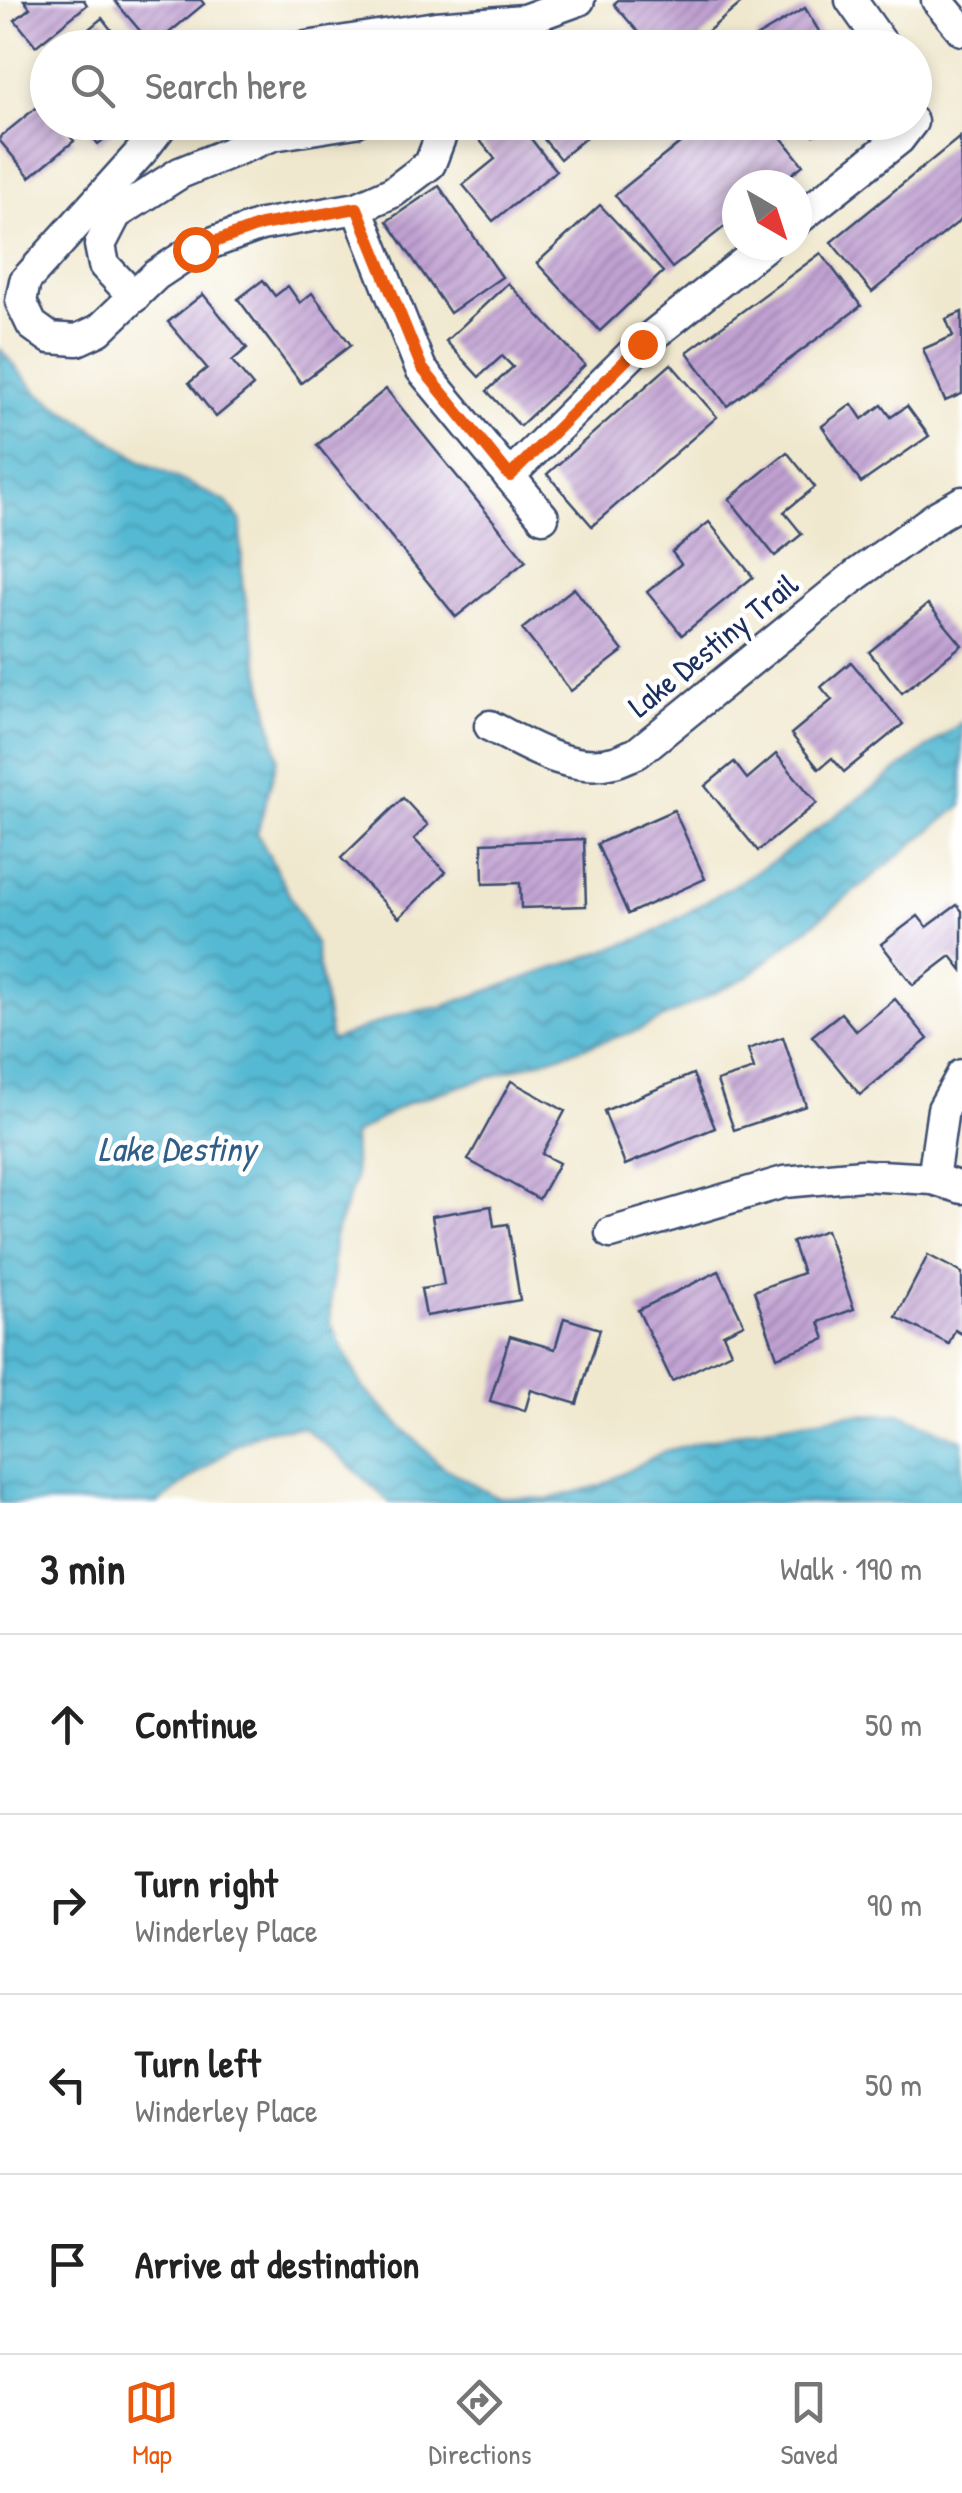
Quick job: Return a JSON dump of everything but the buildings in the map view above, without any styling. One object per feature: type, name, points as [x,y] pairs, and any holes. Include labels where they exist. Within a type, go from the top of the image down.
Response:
[{"type":"street","points":[[405,30],[524,20],[578,0]]},
{"type":"street","points":[[850,0],[872,30]]},
{"type":"street","points":[[937,0],[962,30]]},
{"type":"street","points":[[150,140],[25,280],[21,302],[32,325],[50,338],[78,340],[99,330],[156,275],[195,249],[261,225],[357,208],[393,192],[430,164],[439,140]]},
{"type":"street","points":[[134,297],[104,266],[100,246],[116,214],[180,174],[262,140]]},
{"type":"street","points":[[812,208],[899,140]]},
{"type":"street","points":[[357,208],[422,368],[543,517]]},
{"type":"street","points":[[510,476],[642,344],[747,260]]},
{"type":"street","name":"Lake Destiny Trail","points":[[490,726],[546,754],[581,764],[613,762],[637,752],[856,574],[962,502]]},
{"type":"street","points":[[610,1234],[784,1182],[862,1175],[947,1184],[943,1109],[962,1075]]},
{"type":"water","name":"Lake Destiny","points":[[0,349],[37,392],[142,461],[226,502],[241,521],[242,582],[278,757],[257,833],[315,944],[331,1041],[401,1014],[441,1007],[650,935],[774,861],[962,722],[962,805],[747,977],[639,1030],[407,1103],[353,1135],[355,1180],[334,1236],[330,1323],[363,1388],[440,1465],[496,1497],[550,1499],[599,1486],[665,1451],[753,1429],[844,1415],[901,1414],[962,1440],[962,1503],[390,1503],[303,1427],[265,1430],[233,1447],[158,1503],[0,1503]]},
{"type":"route","points":[[195,249],[261,225],[357,208],[422,368],[510,476],[642,344]]}]
